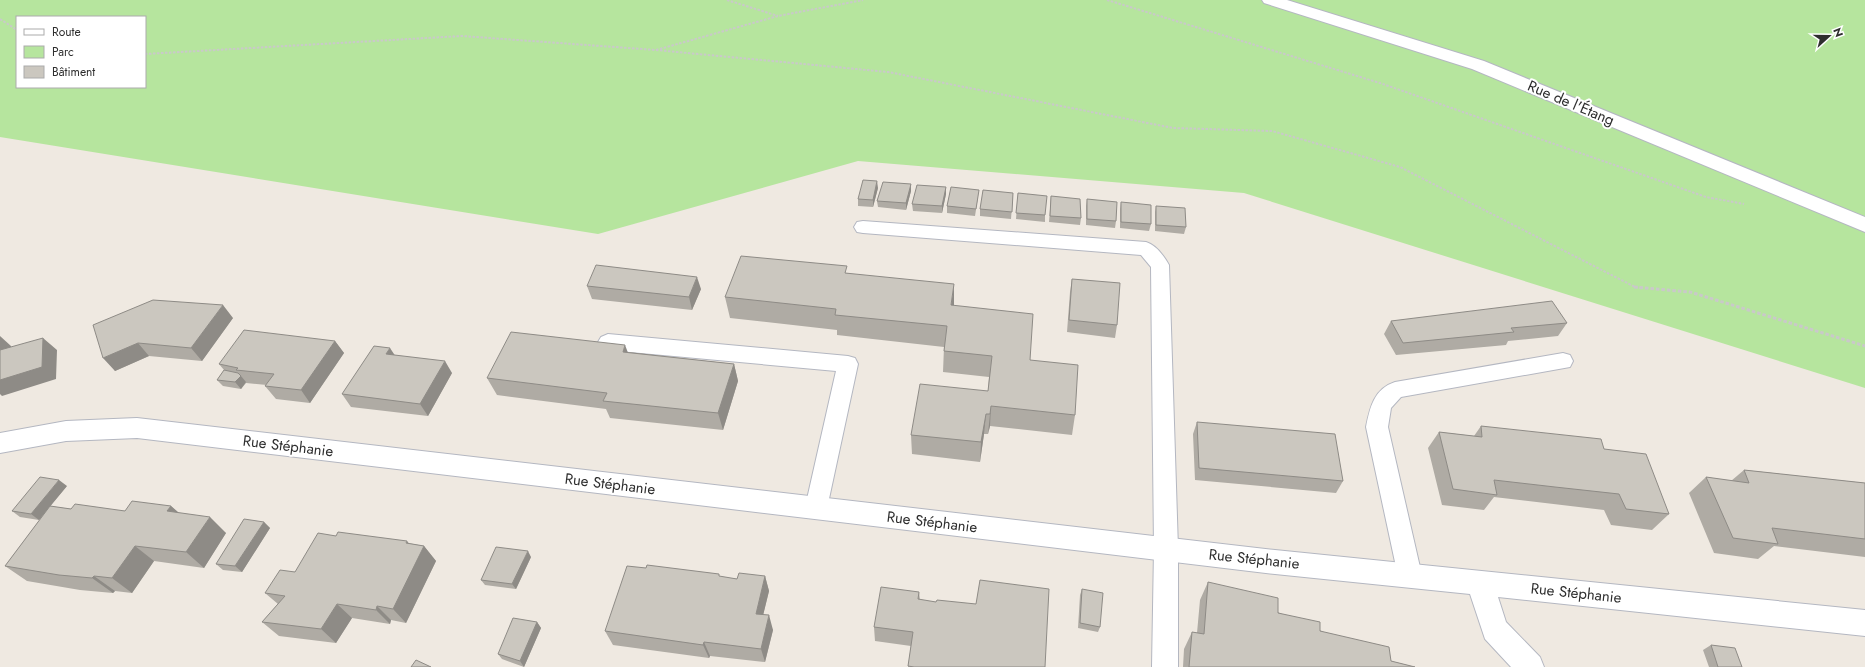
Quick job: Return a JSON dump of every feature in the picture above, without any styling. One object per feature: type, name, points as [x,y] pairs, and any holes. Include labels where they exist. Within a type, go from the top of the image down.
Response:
[{"type":"street","name":"Rue de l'Étang","points":[[1270,0],[1478,65],[1865,225]]},
{"type":"street","name":"Rue Stéphanie","points":[[0,443],[66,431],[137,428],[1166,549],[1410,576],[1865,622]]},
{"type":"street","points":[[1480,583],[1494,630],[1530,667]]},
{"type":"lane","points":[[863,227],[1146,249],[1160,265],[1166,549],[1165,667]]},
{"type":"lane","points":[[608,342],[848,364],[816,508]]},
{"type":"lane","points":[[1410,576],[1377,427],[1381,405],[1395,390],[1563,361]]},
{"type":"path","points":[[727,0],[778,16]]},
{"type":"path","points":[[656,50],[778,16],[863,0]]},
{"type":"path","points":[[1107,0],[1380,83],[1706,197],[1751,205]]},
{"type":"path","points":[[0,19],[16,29]]},
{"type":"path","points":[[146,54],[462,36],[656,50],[888,72],[1173,128],[1272,131],[1400,167],[1635,287],[1690,292],[1865,346]]},
{"type":"green space","points":[[0,0],[1865,0],[1865,388],[1244,193],[858,161],[598,234],[0,137]]},
{"type":"building","points":[[863,180],[877,181],[873,200],[858,199]]},
{"type":"building","points":[[883,182],[911,184],[906,203],[877,201]]},
{"type":"building","points":[[917,185],[946,187],[942,206],[912,204]]},
{"type":"building","points":[[951,187],[979,190],[976,209],[947,206]]},
{"type":"building","points":[[983,190],[1013,193],[1012,212],[980,209]]},
{"type":"building","points":[[1018,193],[1047,196],[1045,215],[1016,213]]},
{"type":"building","points":[[1051,196],[1080,199],[1081,218],[1050,216]]},
{"type":"building","points":[[1087,199],[1117,202],[1116,221],[1087,219]]},
{"type":"building","points":[[1121,202],[1151,205],[1151,224],[1121,222]]},
{"type":"building","points":[[1156,206],[1185,208],[1186,227],[1156,225]]},
{"type":"building","points":[[741,256],[847,266],[845,273],[954,284],[951,305],[1033,314],[1030,360],[1078,365],[1075,415],[991,406],[990,414],[986,414],[981,442],[911,435],[920,384],[988,391],[992,356],[944,351],[947,326],[835,315],[836,309],[725,297]]},
{"type":"building","points":[[596,265],[697,277],[689,297],[587,286]]},
{"type":"building","points":[[1072,279],[1120,283],[1117,325],[1069,320]]},
{"type":"building","points":[[153,300],[223,305],[191,348],[138,343],[103,358],[93,325]]},
{"type":"building","points":[[1552,301],[1567,323],[1511,328],[1514,332],[1403,343],[1391,321]]},
{"type":"building","points":[[244,330],[335,341],[301,390],[265,386],[274,374],[236,370],[238,368],[219,364]]},
{"type":"building","points":[[511,332],[625,345],[623,352],[734,364],[718,413],[603,401],[607,393],[487,378]]},
{"type":"building","points":[[43,338],[42,367],[0,380],[0,350]]},
{"type":"building","points":[[374,346],[390,348],[386,354],[445,361],[420,404],[342,394]]},
{"type":"building","points":[[224,370],[238,373],[241,376],[235,382],[217,380]]},
{"type":"building","points":[[1197,422],[1335,434],[1343,481],[1199,468]]},
{"type":"building","points":[[1481,426],[1601,439],[1604,449],[1646,454],[1669,514],[1626,509],[1619,494],[1494,480],[1497,495],[1453,489],[1439,432],[1482,437]]},
{"type":"building","points":[[1744,470],[1865,483],[1865,539],[1772,528],[1778,544],[1733,538],[1706,477],[1749,483]]},
{"type":"building","points":[[40,477],[59,480],[31,514],[12,511]]},
{"type":"building","points":[[132,501],[171,506],[167,511],[210,517],[186,552],[135,546],[112,578],[59,575],[5,566],[50,506],[71,509],[75,504],[125,511]]},
{"type":"building","points":[[244,519],[264,522],[235,566],[216,564]]},
{"type":"building","points":[[338,532],[407,541],[406,543],[424,546],[393,609],[377,606],[376,610],[337,604],[321,629],[262,622],[285,596],[265,593],[280,570],[295,572],[318,533],[336,536]]},
{"type":"building","points":[[496,547],[528,551],[512,584],[481,580]]},
{"type":"building","points":[[647,565],[719,574],[719,576],[737,579],[739,573],[765,576],[756,614],[769,615],[761,649],[704,642],[703,645],[605,631],[627,566],[646,568]]},
{"type":"building","points":[[980,580],[1049,589],[1045,667],[908,666],[913,632],[874,627],[881,587],[919,592],[918,599],[936,602],[937,600],[976,604]]},
{"type":"building","points":[[1208,582],[1278,598],[1278,613],[1320,622],[1320,631],[1389,647],[1391,661],[1415,667],[1189,667],[1192,632],[1204,634]]},
{"type":"building","points":[[1082,589],[1103,593],[1100,627],[1080,623]]},
{"type":"building","points":[[513,618],[537,622],[520,661],[498,654]]},
{"type":"building","points":[[1711,645],[1735,648],[1742,667],[1718,667]]},
{"type":"building","points":[[416,660],[431,667],[411,667]]}]
